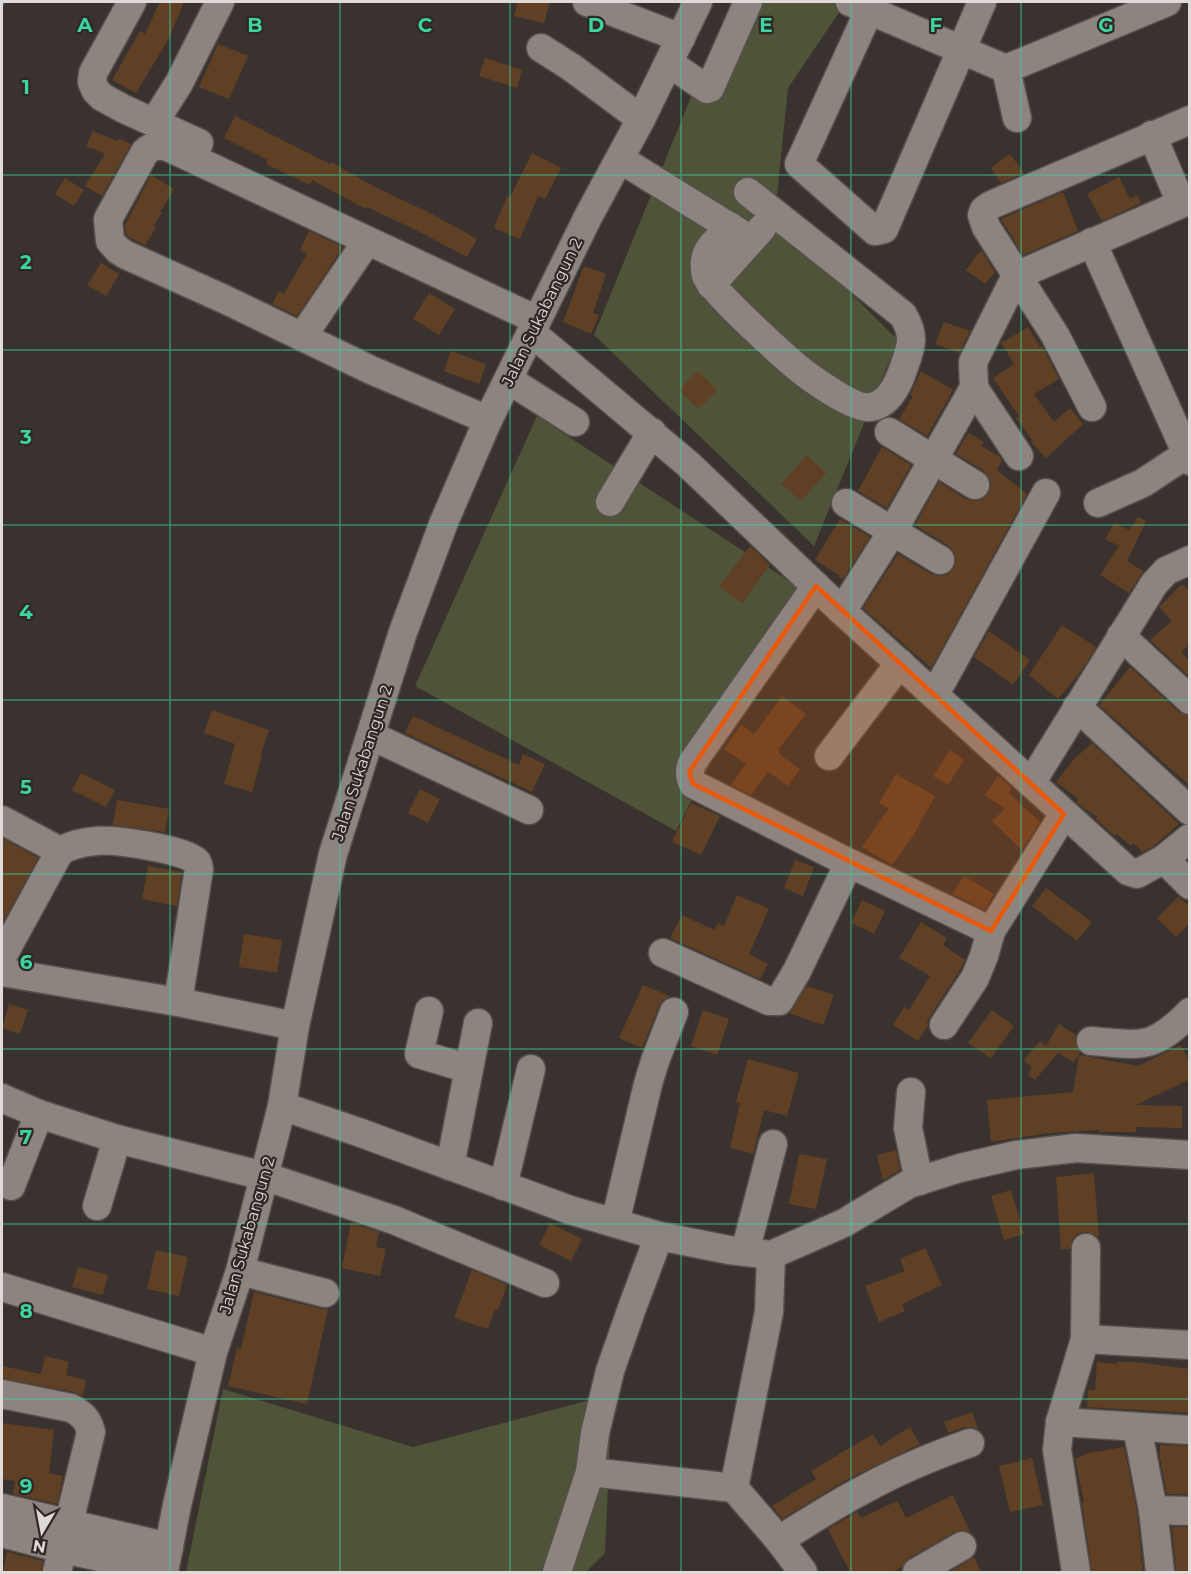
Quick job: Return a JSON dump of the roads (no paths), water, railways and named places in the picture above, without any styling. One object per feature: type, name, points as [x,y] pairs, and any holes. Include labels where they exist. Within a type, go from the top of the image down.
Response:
[{"type":"street","points":[[132,2],[93,73],[92,82],[102,97],[491,281],[538,319],[652,432],[842,611],[1131,873],[1137,874],[1164,859],[1190,838]]},
{"type":"street","points":[[155,121],[179,83],[220,2]]},
{"type":"street","points":[[587,2],[675,51],[707,89],[710,88],[748,2]]},
{"type":"street","name":"Jalan Sukabangun 2","points":[[166,1564],[213,1352],[240,1271],[282,1106],[296,1026],[333,854],[403,632],[425,570],[488,420],[698,2]]},
{"type":"street","points":[[982,2],[960,50],[884,229],[875,231],[799,164],[864,4],[960,50],[1006,69],[1167,2]]},
{"type":"street","points":[[540,48],[641,119]]},
{"type":"street","points":[[1006,69],[1017,118]]},
{"type":"street","points":[[1092,407],[1054,334],[1016,276],[986,226],[982,215],[984,210],[991,205],[1190,120]]},
{"type":"street","points":[[1019,456],[974,388],[973,362],[1016,276],[1185,202],[1152,135]]},
{"type":"street","points":[[488,420],[371,370],[126,255],[110,241],[108,219],[145,152],[158,145],[168,147],[538,319]]},
{"type":"street","points":[[620,159],[741,234]]},
{"type":"street","points":[[748,192],[881,296],[903,315],[912,336],[910,352],[898,384],[886,400],[873,407],[864,407],[833,392],[805,374],[721,297],[706,279],[704,264],[708,249],[777,215]]},
{"type":"street","points":[[302,337],[367,241]]},
{"type":"street","points":[[1092,242],[1188,456],[1143,483],[1098,503]]},
{"type":"street","points":[[509,380],[575,422]]},
{"type":"street","points":[[842,611],[892,532],[974,388]]},
{"type":"street","points":[[610,502],[652,432]]},
{"type":"street","points":[[889,432],[975,485]]},
{"type":"street","points":[[935,694],[1046,493]]},
{"type":"street","points":[[846,504],[940,560]]},
{"type":"street","points":[[1031,783],[1154,584],[1166,571],[1185,568]]},
{"type":"street","points":[[816,586],[692,763],[690,772],[693,784],[849,863],[991,931]]},
{"type":"street","points":[[1121,636],[1190,700]]},
{"type":"street","points":[[829,756],[900,663]]},
{"type":"street","points":[[1077,707],[1190,811]]},
{"type":"street","points":[[372,736],[529,810]]},
{"type":"street","points":[[944,1025],[975,978],[991,931],[1064,814]]},
{"type":"street","points":[[2,820],[60,850]]},
{"type":"street","points":[[2,957],[60,850],[80,843],[110,840],[158,848],[193,859],[198,863],[200,869],[178,1002]]},
{"type":"street","points":[[1164,859],[1190,885]]},
{"type":"street","points":[[663,953],[769,1001],[779,1001],[797,970],[849,863]]},
{"type":"street","points":[[2,972],[178,1002],[296,1026]]},
{"type":"street","points":[[429,1011],[419,1054],[469,1070]]},
{"type":"street","points":[[615,1223],[651,1073],[675,1012]]},
{"type":"street","points":[[1091,1041],[1144,1044],[1174,1029],[1190,1012]]},
{"type":"street","points":[[450,1166],[478,1023]]},
{"type":"street","points":[[503,1186],[531,1069]]},
{"type":"street","points":[[911,1092],[908,1128],[919,1181]]},
{"type":"street","points":[[2,1098],[39,1114],[117,1139],[264,1176],[394,1220],[545,1283]]},
{"type":"street","points":[[282,1106],[570,1210],[659,1236],[758,1254],[844,1223],[909,1184],[960,1168],[1016,1155],[1076,1148],[1190,1155]]},
{"type":"street","points":[[11,1186],[39,1114]]},
{"type":"street","points":[[97,1206],[117,1139]]},
{"type":"street","points":[[734,1488],[769,1312],[758,1254],[773,1144]]},
{"type":"street","points":[[557,1572],[590,1472],[595,1433],[610,1371],[659,1236]]},
{"type":"street","points":[[1076,1572],[1057,1450],[1060,1422],[1085,1339],[1086,1248]]},
{"type":"street","points":[[240,1271],[325,1293]]},
{"type":"street","points":[[2,1287],[213,1352]]},
{"type":"street","points":[[1085,1339],[1190,1345]]},
{"type":"street","points":[[2,1394],[71,1408],[88,1421],[91,1432],[63,1549]]},
{"type":"street","points":[[1060,1422],[1190,1430]]},
{"type":"street","points":[[1137,1427],[1153,1510],[1160,1572]]},
{"type":"street","points":[[779,1540],[892,1475],[928,1458],[970,1443]]},
{"type":"street","points":[[590,1472],[734,1488],[803,1572]]},
{"type":"street","points":[[2,1508],[63,1549]]},
{"type":"street","points":[[1153,1510],[1190,1511]]},
{"type":"street","points":[[2,1533],[63,1549],[166,1564]]},
{"type":"street","points":[[916,1572],[962,1546]]}]
